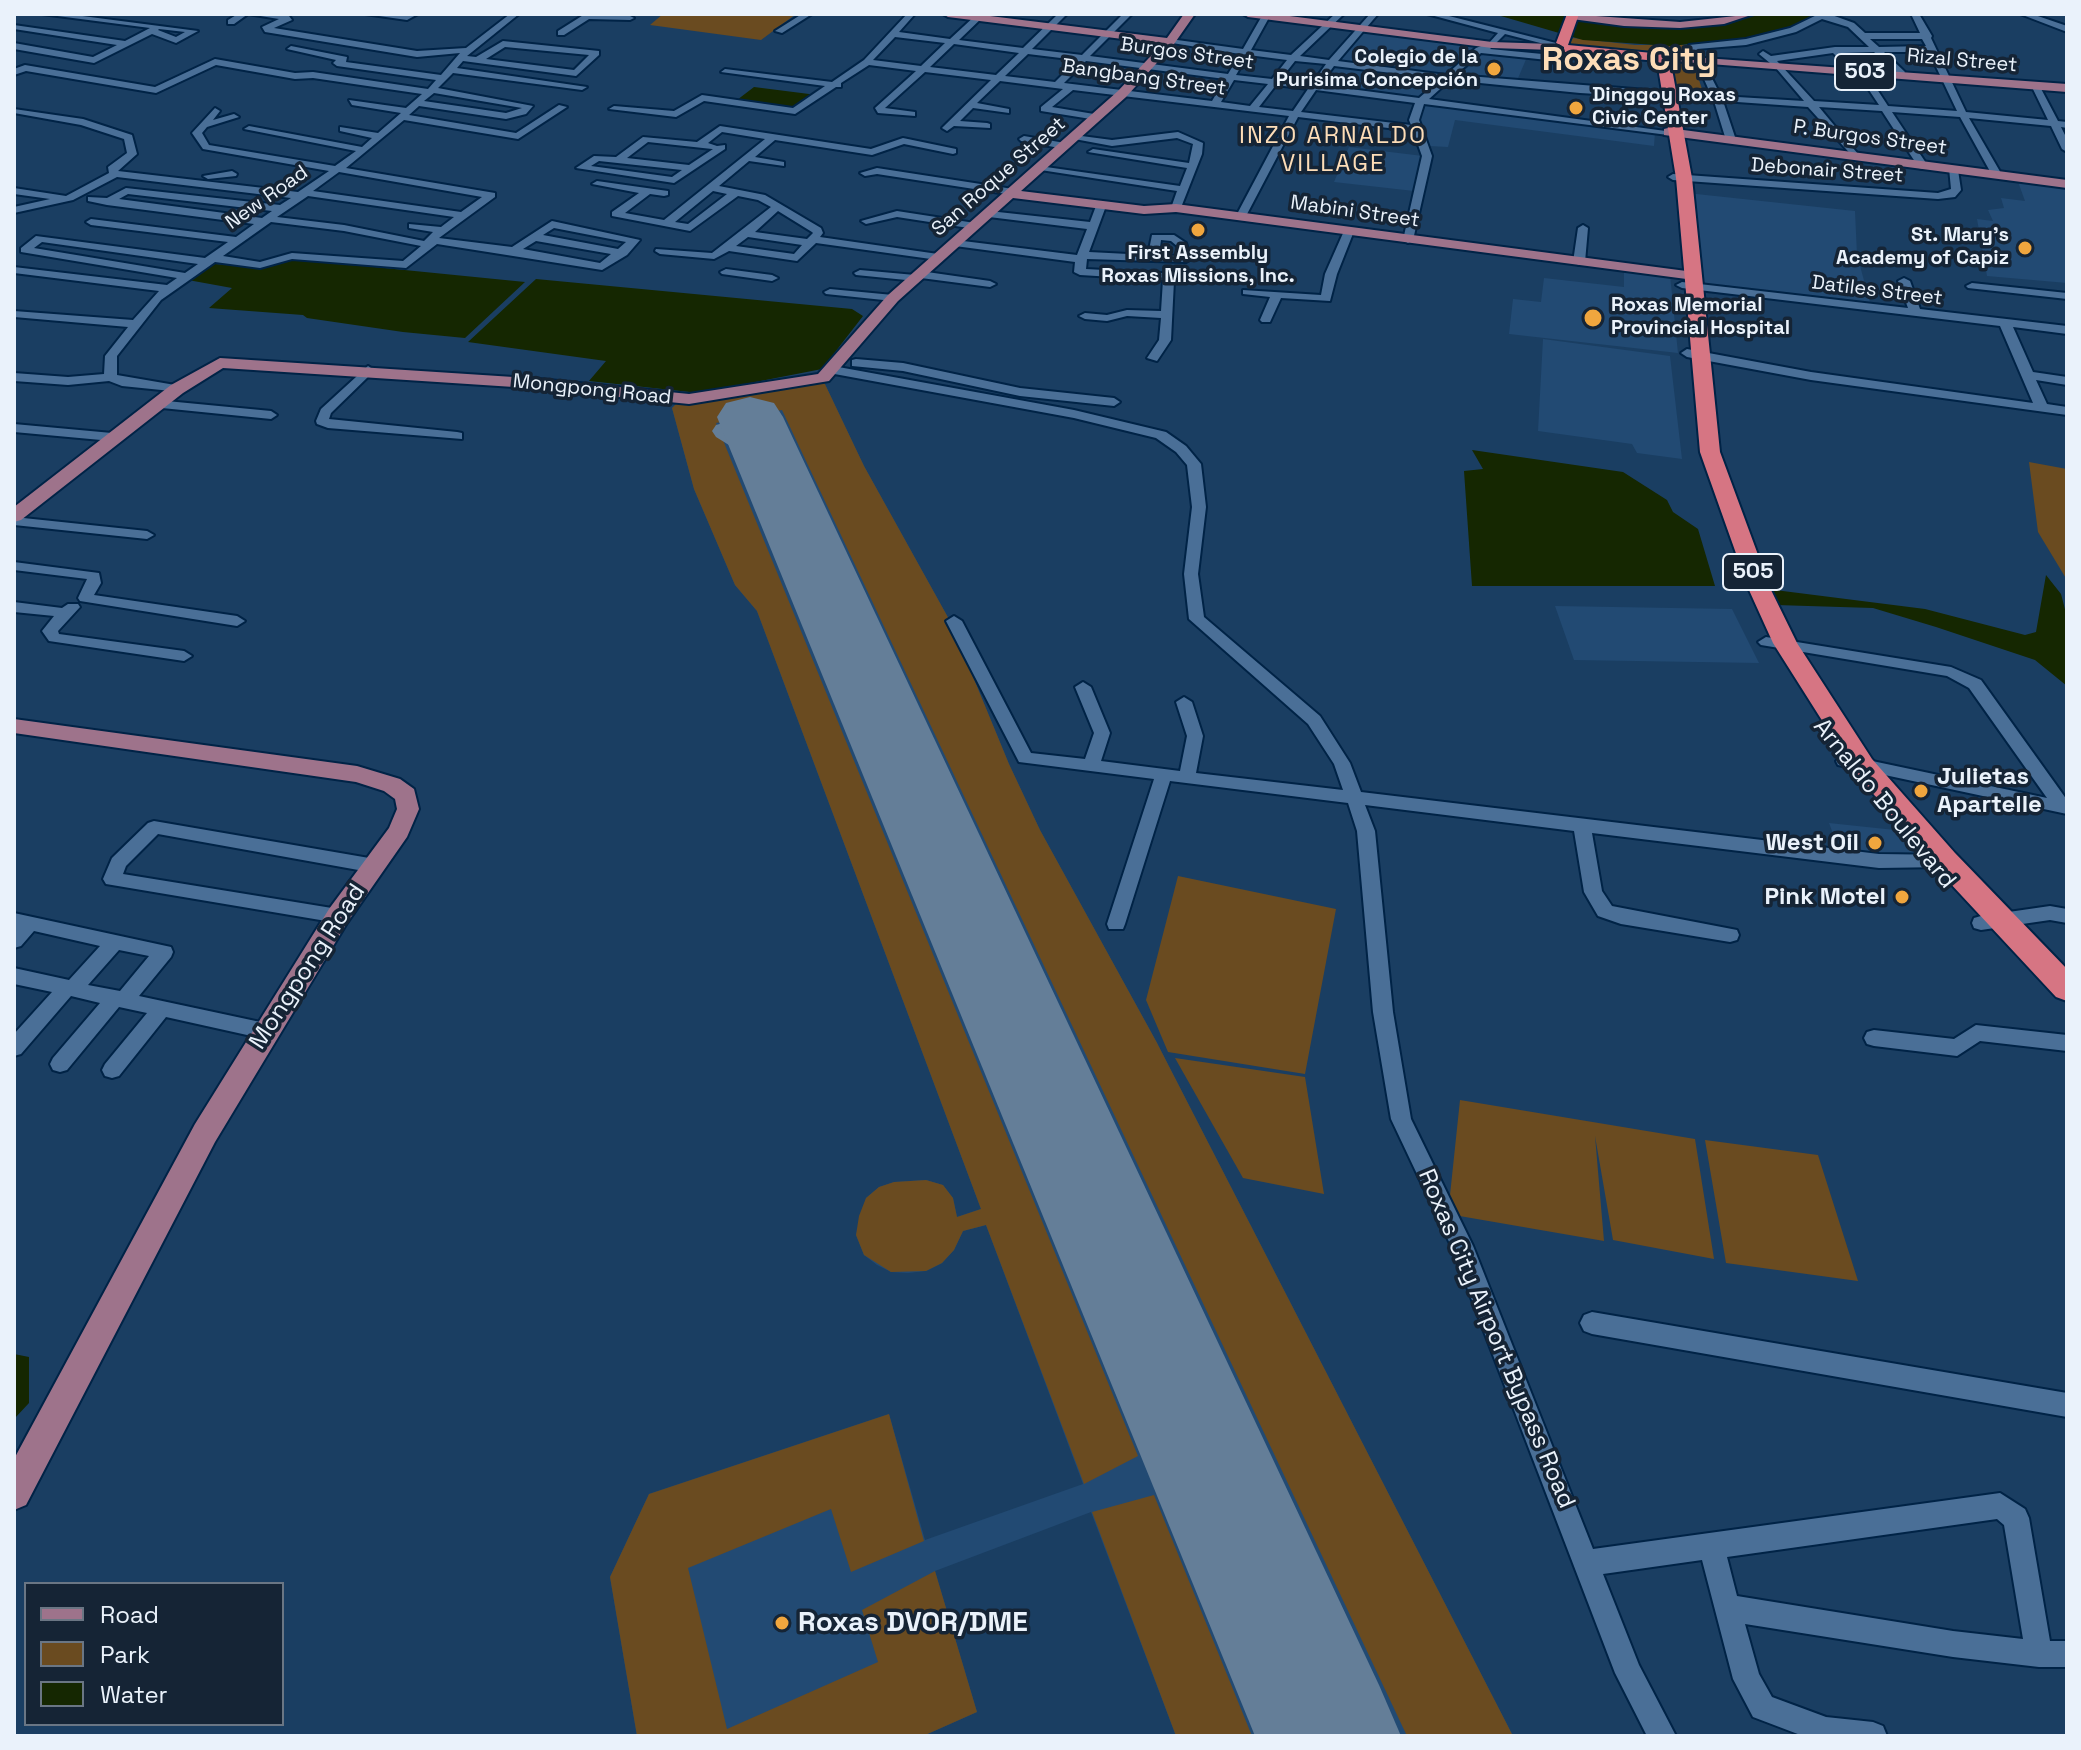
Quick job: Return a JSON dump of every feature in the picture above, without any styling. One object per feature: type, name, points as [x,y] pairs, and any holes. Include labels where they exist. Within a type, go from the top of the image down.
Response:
[{"type":"highway","points":[[1569,16],[1560,45],[1658,57]]},
{"type":"highway","name":"Arnaldo Boulevard","points":[[1658,57],[1679,177],[1694,354],[1693,431],[1707,499],[1724,548],[1776,642],[1854,763],[2067,1007]]},
{"type":"highway","name":"Arnaldo Boulevard","points":[[1990,921],[2067,989]]},
{"type":"main road","points":[[948,14],[1170,42]]},
{"type":"main road","name":"San Roque Street","points":[[837,366],[852,343],[893,298],[1122,94],[1149,67],[1190,14]]},
{"type":"main road","points":[[1248,14],[1492,45],[1560,45]]},
{"type":"main road","points":[[1569,16],[1624,23],[1680,25],[1724,21],[1749,14]]},
{"type":"main road","name":"Rizal Street","points":[[1658,57],[1775,62],[2067,88]]},
{"type":"main road","name":"P. Burgos Street","points":[[1672,132],[2067,184]]},
{"type":"main road","name":"Mabini Street","points":[[1011,193],[1101,206],[1144,210],[1176,208],[1241,216],[1579,262],[1688,281]]},
{"type":"main road","name":"Mongpong Road","points":[[14,518],[156,404],[208,368],[229,362],[368,370],[689,399],[823,378],[837,366]]},
{"type":"main road","name":"Mongpong Road","points":[[14,726],[357,774],[392,785],[406,795],[408,809],[399,831],[338,916],[205,1133],[14,1493]]},
{"type":"street","points":[[14,46],[94,60],[154,30],[46,14]]},
{"type":"street","points":[[231,22],[244,14]]},
{"type":"street","points":[[252,14],[289,18],[262,29],[417,54],[465,54],[479,59],[576,73],[596,53],[503,44],[479,59]]},
{"type":"street","points":[[369,14],[407,18],[414,14]]},
{"type":"street","name":"New Road","points":[[111,377],[111,356],[134,324],[168,289],[364,150],[430,91],[446,70],[515,14]]},
{"type":"street","points":[[779,31],[808,14]]},
{"type":"street","points":[[614,109],[676,114],[702,98],[795,111],[838,85],[867,62],[911,14]]},
{"type":"street","points":[[987,126],[950,125],[1063,14]]},
{"type":"street","points":[[1058,84],[1128,14]]},
{"type":"street","points":[[1252,110],[1293,58],[1340,14]]},
{"type":"street","points":[[1241,216],[1294,116],[1316,89],[1331,63],[1374,14]]},
{"type":"street","points":[[1431,14],[1560,45],[1557,58],[1479,50]]},
{"type":"street","points":[[1915,14],[1963,115],[1997,175]]},
{"type":"street","points":[[2024,14],[2067,29]]},
{"type":"street","points":[[2052,14],[2067,18]]},
{"type":"street","points":[[1214,106],[1267,15]]},
{"type":"street","points":[[1731,140],[1718,100],[1692,47],[1746,42],[1793,30],[1823,15],[1851,25],[1902,74]]},
{"type":"street","points":[[561,33],[587,16],[630,18]]},
{"type":"street","points":[[912,114],[878,110],[980,16]]},
{"type":"street","points":[[1408,240],[1427,156],[1414,120],[1420,102],[1444,77],[1479,50],[1492,45],[1507,21]]},
{"type":"street","points":[[14,27],[127,44]]},
{"type":"street","points":[[1793,30],[1805,37]]},
{"type":"street","name":"Burgos Street","points":[[892,34],[1672,132]]},
{"type":"street","points":[[1170,42],[1444,77],[1667,97],[1885,108],[2067,125]]},
{"type":"street","points":[[1746,42],[1775,62],[1855,156]]},
{"type":"street","points":[[1775,62],[1870,42],[1930,42]]},
{"type":"street","points":[[1870,42],[1930,42]]},
{"type":"street","points":[[1817,44],[1833,50],[1859,71],[1923,166]]},
{"type":"street","points":[[291,49],[344,59],[313,75]]},
{"type":"street","points":[[14,72],[61,55]]},
{"type":"street","points":[[351,65],[371,57],[425,64]]},
{"type":"street","points":[[14,62],[156,90],[215,62],[295,76],[313,75],[518,102],[528,106],[523,112]]},
{"type":"street","name":"Bangbang Street","points":[[867,62],[1417,129]]},
{"type":"street","points":[[338,63],[446,70],[582,87]]},
{"type":"street","points":[[725,72],[838,85]]},
{"type":"street","points":[[2035,85],[2067,149]]},
{"type":"street","points":[[1072,86],[1044,109],[1097,117]]},
{"type":"street","points":[[352,102],[409,110],[506,116],[523,112],[552,115]]},
{"type":"street","points":[[972,105],[1006,111]]},
{"type":"street","points":[[409,110],[518,136],[562,107]]},
{"type":"street","points":[[17,111],[83,122],[129,137],[132,154],[112,169],[115,174]]},
{"type":"street","points":[[215,111],[208,124],[197,133],[206,147],[491,195],[429,240],[432,243]]},
{"type":"street","points":[[208,124],[234,117]]},
{"type":"street","points":[[249,129],[364,150]]},
{"type":"street","points":[[343,129],[379,136]]},
{"type":"street","points":[[700,144],[720,129],[872,152],[903,141],[954,151]]},
{"type":"street","points":[[691,168],[597,158],[581,168],[674,180],[745,133]]},
{"type":"street","points":[[1067,144],[1112,143],[1184,135],[1198,143],[1176,208]]},
{"type":"street","points":[[667,223],[773,137]]},
{"type":"street","points":[[618,160],[649,139],[722,147]]},
{"type":"street","points":[[1024,139],[1192,166]]},
{"type":"street","points":[[632,148],[707,157]]},
{"type":"street","points":[[746,158],[781,164]]},
{"type":"street","points":[[930,179],[939,168]]},
{"type":"street","points":[[1039,169],[1182,189]]},
{"type":"street","name":"Debonair Street","points":[[1679,177],[1938,196],[1951,195],[1956,190],[1953,170]]},
{"type":"street","points":[[865,173],[877,171],[1011,193]]},
{"type":"street","points":[[14,210],[69,198],[115,174],[206,178],[464,215]]},
{"type":"street","points":[[206,178],[232,174]]},
{"type":"street","points":[[597,184],[664,193]]},
{"type":"street","points":[[712,188],[761,197],[817,230],[797,258],[724,247]]},
{"type":"street","points":[[14,191],[69,198]]},
{"type":"street","points":[[107,202],[126,191],[283,209]]},
{"type":"street","points":[[648,191],[616,214],[690,228],[736,192]]},
{"type":"street","points":[[92,199],[514,251],[602,267],[623,253],[635,240],[552,224],[514,251]]},
{"type":"street","points":[[185,212],[202,200]]},
{"type":"street","points":[[1101,206],[1082,257],[1080,272],[1198,278]]},
{"type":"street","points":[[660,251],[709,257],[746,234],[777,207]]},
{"type":"street","points":[[866,221],[897,214],[975,226]]},
{"type":"street","points":[[989,214],[1093,226]]},
{"type":"street","points":[[91,222],[238,240]]},
{"type":"street","points":[[413,226],[442,230]]},
{"type":"street","points":[[1579,262],[1583,228]]},
{"type":"street","points":[[1247,292],[1326,299],[1331,274],[1349,231]]},
{"type":"street","points":[[746,234],[938,257]]},
{"type":"street","points":[[366,251],[386,237]]},
{"type":"street","points":[[534,237],[623,253]]},
{"type":"street","points":[[185,276],[25,250],[40,238],[260,265],[292,256],[406,265],[432,243]]},
{"type":"street","points":[[955,243],[1082,257],[1153,258]]},
{"type":"street","points":[[747,250],[722,276],[768,282],[789,257]]},
{"type":"street","points":[[105,264],[127,251]]},
{"type":"street","points":[[14,270],[168,289]]},
{"type":"street","points":[[860,273],[990,284]]},
{"type":"street","points":[[1153,358],[1165,340],[1169,277]]},
{"type":"street","name":"Datiles Street","points":[[1688,281],[1916,314],[2067,330]]},
{"type":"street","points":[[1904,281],[1916,314]]},
{"type":"street","points":[[1972,286],[2067,296]]},
{"type":"street","points":[[830,292],[893,298]]},
{"type":"street","points":[[1266,320],[1277,295]]},
{"type":"street","points":[[1085,316],[1107,318],[1127,313],[1168,315]]},
{"type":"street","points":[[14,314],[134,324]]},
{"type":"street","points":[[2005,323],[2042,408]]},
{"type":"street","points":[[1694,354],[1811,376],[2067,411]]},
{"type":"street","points":[[837,366],[903,367],[1020,392],[1114,402]]},
{"type":"street","name":"Roxas City Airport Bypass Road","points":[[837,366],[1074,414],[1161,435],[1181,449],[1194,464],[1199,507],[1191,574],[1197,619],[1314,720],[1342,763],[1366,831],[1383,1012],[1401,1119],[1462,1246],[1629,1673],[1662,1736]]},
{"type":"street","points":[[368,370],[325,412],[322,421],[457,436]]},
{"type":"street","points":[[2026,375],[2067,381]]},
{"type":"street","points":[[14,377],[68,381],[111,377],[122,382],[177,389]]},
{"type":"street","points":[[156,404],[271,415]]},
{"type":"street","points":[[14,428],[112,437]]},
{"type":"street","points":[[14,518],[147,535]]},
{"type":"street","points":[[14,566],[94,576],[94,583],[85,598],[65,613],[50,631],[54,638],[184,656]]},
{"type":"street","points":[[85,598],[237,621]]},
{"type":"street","points":[[14,607],[65,613]]},
{"type":"street","points":[[954,621],[1025,758],[1879,861],[1937,861]]},
{"type":"street","points":[[1776,642],[1951,672],[1975,684],[2064,807]]},
{"type":"street","points":[[1083,687],[1102,733],[1091,766]]},
{"type":"street","points":[[1184,702],[1195,736],[1187,776]]},
{"type":"street","points":[[1854,763],[2064,807]]},
{"type":"street","points":[[1116,924],[1164,774]]},
{"type":"street","points":[[1582,823],[1593,892],[1605,911],[1644,922],[1730,935]]},
{"type":"street","points":[[338,916],[112,879],[118,863],[154,827],[375,866]]},
{"type":"street","points":[[1990,921],[2050,913],[2067,916]]},
{"type":"street","points":[[14,941],[22,922],[164,952],[60,1064]]},
{"type":"street","points":[[14,1048],[115,941]]},
{"type":"street","points":[[17,981],[70,988],[265,1031]]},
{"type":"street","points":[[112,1070],[162,1008]]},
{"type":"street","points":[[1874,1038],[1957,1048],[1976,1033],[2067,1043]]},
{"type":"street","points":[[1592,1323],[2067,1405]]},
{"type":"street","points":[[1588,1563],[2000,1506],[2016,1518],[2039,1654]]},
{"type":"street","points":[[1711,1547],[1747,1679],[1763,1707],[1826,1731],[1873,1736]]},
{"type":"street","points":[[1730,1608],[1953,1644],[2039,1654],[2067,1654]]},
{"type":"shaded area","points":[[1359,31],[1477,46],[1414,100],[1314,88]]},
{"type":"shaded area","name":"Colegio de la Purisima Concepción","points":[[1485,52],[1527,57],[1516,83],[1457,77]]},
{"type":"shaded area","points":[[1426,104],[1655,132],[1654,146],[1455,120],[1448,147],[1429,146],[1419,120]]},
{"type":"shaded area","points":[[1349,147],[1423,156],[1414,191],[1334,182]]},
{"type":"shaded area","name":"St. Mary's Academy of Capiz","points":[[2017,179],[2067,186],[2067,283],[1987,276],[1977,219],[1993,221],[1988,210],[2004,208],[2001,198],[2025,201]]},
{"type":"shaded area","points":[[1687,193],[1855,211],[1857,255],[1871,306],[1701,286]]},
{"type":"shaded area","name":"Roxas Memorial Provincial Hospital","points":[[1624,270],[1670,275],[1678,353],[1509,334],[1513,299],[1541,302],[1544,278],[1624,287]]},
{"type":"shaded area","points":[[1543,339],[1670,356],[1682,459],[1637,453],[1632,444],[1538,431]]},
{"type":"shaded area","points":[[823,380],[864,466],[950,621],[1040,830],[1156,1041],[1513,1736],[1176,1736],[1091,1512],[935,1571],[977,1712],[923,1736],[637,1736],[610,1577],[649,1494],[889,1414],[925,1540],[1083,1484],[986,1225],[963,1231],[954,1250],[942,1263],[926,1271],[908,1273],[891,1272],[877,1265],[864,1255],[856,1235],[866,1198],[879,1187],[894,1182],[926,1180],[943,1185],[953,1198],[957,1217],[981,1209],[757,611],[735,585],[694,489],[672,408],[677,403]]},
{"type":"shaded area","points":[[1555,606],[1732,609],[1759,663],[1574,660]]},
{"type":"shaded area","points":[[1829,823],[1895,830],[1919,858],[1840,852]]},
{"type":"green space","points":[[663,14],[796,14],[761,40],[650,25]]},
{"type":"green space","points":[[1573,38],[1635,45],[1685,45],[1692,58],[1572,46]]},
{"type":"green space","points":[[1667,61],[1693,62],[1705,98],[1675,96]]},
{"type":"green space","points":[[823,380],[864,466],[950,621],[1040,830],[1156,1041],[1513,1736],[1407,1736],[782,410],[716,423],[1138,1456],[1084,1484],[986,1225],[963,1231],[954,1250],[942,1263],[926,1271],[891,1272],[864,1255],[856,1235],[859,1216],[866,1198],[879,1187],[894,1182],[926,1180],[943,1185],[953,1198],[957,1217],[981,1209],[757,611],[735,585],[694,489],[672,408],[677,403]]},
{"type":"green space","points":[[2029,462],[2067,469],[2067,580],[2038,532]]},
{"type":"green space","points":[[1178,876],[1336,909],[1305,1074],[1168,1052],[1146,1000]]},
{"type":"green space","points":[[1175,1058],[1305,1077],[1324,1194],[1243,1178]]},
{"type":"green space","points":[[1460,1100],[1695,1139],[1714,1259],[1613,1240],[1595,1136],[1604,1241],[1448,1214]]},
{"type":"green space","points":[[1705,1140],[1818,1155],[1858,1281],[1726,1263]]},
{"type":"green space","points":[[889,1414],[924,1541],[851,1572],[831,1509],[688,1568],[727,1729],[878,1662],[862,1610],[935,1571],[977,1712],[923,1736],[637,1736],[610,1577],[649,1494]]},
{"type":"green space","points":[[1154,1495],[1252,1736],[1176,1736],[1092,1512]]},
{"type":"water","points":[[1494,14],[1551,14],[1626,25],[1716,25],[1755,14],[1819,14],[1799,24],[1749,38],[1670,46],[1583,40]]},
{"type":"water","points":[[754,87],[817,95],[792,108],[737,100]]},
{"type":"water","points":[[284,258],[525,282],[465,338],[403,332],[303,315],[209,308],[232,288],[188,280],[215,264],[266,268]]},
{"type":"water","points":[[536,279],[852,309],[863,316],[822,369],[699,393],[589,381],[606,361],[468,342]]},
{"type":"water","points":[[1472,450],[1623,472],[1667,500],[1673,512],[1698,529],[1715,586],[1472,586],[1464,471],[1483,469]]},
{"type":"water","points":[[2046,575],[2061,594],[2067,617],[2067,686],[2035,660],[1936,627],[1873,608],[1776,605],[1767,589],[1925,609],[2025,635],[2036,632]]},
{"type":"water","points":[[14,1354],[29,1357],[29,1403],[15,1418],[14,1440]]},
{"type":"taxiway","points":[[768,457],[726,431],[748,424],[762,426],[773,433]]},
{"type":"runway","points":[[750,417],[1328,1736]]},
{"type":"place","name":"Colegio de la Purisima Concepción","points":[[1494,69]]},
{"type":"place","name":"Dinggoy Roxas Civic Center","points":[[1576,108]]},
{"type":"place","name":"First Assembly Roxas Missions, Inc.","points":[[1198,230]]},
{"type":"place","name":"St. Mary's Academy of Capiz","points":[[2025,248]]},
{"type":"place","name":"Roxas Memorial Provincial Hospital","points":[[1593,318]]},
{"type":"place","name":"Julietas Apartelle","points":[[1921,791]]},
{"type":"place","name":"West Oil","points":[[1875,843]]},
{"type":"place","name":"Pink Motel","points":[[1902,897]]},
{"type":"place","name":"Roxas DVOR/DME","points":[[782,1623]]},
{"type":"district","name":"Roxas City","points":[[1629,61]]},
{"type":"district","name":"INZO ARNALDO VILLAGE","points":[[1333,150]]}]
